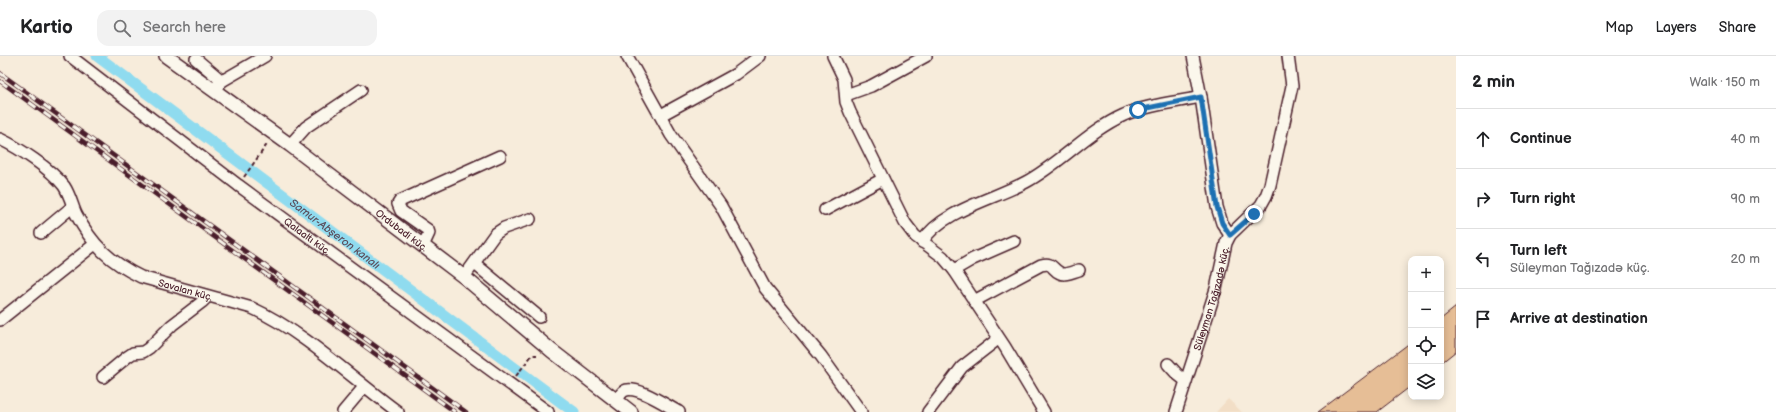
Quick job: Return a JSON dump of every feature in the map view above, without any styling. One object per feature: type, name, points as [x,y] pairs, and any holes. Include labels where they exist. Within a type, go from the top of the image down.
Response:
[{"type":"street","name":"Qalaaltı küç.","points":[[70,56],[238,185],[548,412]]},
{"type":"street","name":"Ordubadi küç.","points":[[166,56],[218,85],[274,134],[464,277],[552,351],[631,412]]},
{"type":"street","points":[[196,59],[218,85],[265,56]]},
{"type":"street","points":[[627,56],[682,152],[721,206],[765,288],[821,356],[861,412]]},
{"type":"street","points":[[661,116],[736,74],[760,56]]},
{"type":"street","points":[[833,56],[844,79],[846,102],[850,112],[905,223],[915,236],[943,257],[954,270],[1044,412]]},
{"type":"street","points":[[846,95],[871,86],[926,56]]},
{"type":"street","points":[[1194,56],[1217,207],[1222,223],[1230,235]]},
{"type":"street","name":"Süleyman Tağızadə küç.","points":[[1176,412],[1216,289],[1222,254],[1230,235],[1261,205],[1270,185],[1292,86],[1288,56]]},
{"type":"street","points":[[290,145],[306,127],[361,90]]},
{"type":"street","points":[[922,242],[934,227],[954,215],[1026,182],[1110,122],[1138,110],[1201,97]]},
{"type":"street","name":"Savalan küç.","points":[[0,139],[20,150],[58,180],[68,194],[72,207],[95,244],[103,253],[126,270],[141,277],[252,308],[264,314],[320,350],[364,387],[398,412]]},
{"type":"street","points":[[422,246],[429,233],[428,230],[401,211],[398,204],[400,201],[500,156]]},
{"type":"street","points":[[825,210],[883,179]]},
{"type":"street","points":[[41,233],[72,207]]},
{"type":"street","points":[[464,277],[475,264],[495,234],[504,228],[530,219]]},
{"type":"street","points":[[954,270],[973,259],[1014,241]]},
{"type":"street","points":[[0,320],[95,244]]},
{"type":"street","points":[[974,301],[1047,263],[1052,265],[1060,273],[1065,274],[1079,270]]},
{"type":"street","points":[[475,264],[539,317]]},
{"type":"street","points":[[104,377],[127,357],[143,352],[149,348],[172,325],[202,302],[207,296]]},
{"type":"street","points":[[928,412],[962,367],[998,339]]},
{"type":"street","points":[[1168,364],[1176,374],[1186,381]]},
{"type":"street","points":[[343,412],[364,387]]},
{"type":"street","points":[[616,401],[624,391],[630,390],[642,392],[678,412]]},
{"type":"path","points":[[238,185],[274,134]]},
{"type":"path","points":[[510,384],[526,361]]},
{"type":"shaded area","points":[[1228,399],[1242,412],[1216,412]]},
{"type":"building","points":[[1456,307],[1456,351],[1444,361],[1444,328],[1444,317]]},
{"type":"building","points":[[1408,344],[1408,388],[1377,412],[1318,412]]},
{"type":"waterway","name":"Samur-Abşeron kanalı","points":[[97,56],[574,412]]},
{"type":"railway","points":[[0,73],[466,412]]},
{"type":"railway","points":[[0,81],[455,412]]},
{"type":"route","points":[[1138,110],[1201,97],[1217,207],[1222,223],[1230,235],[1254,214]]}]
